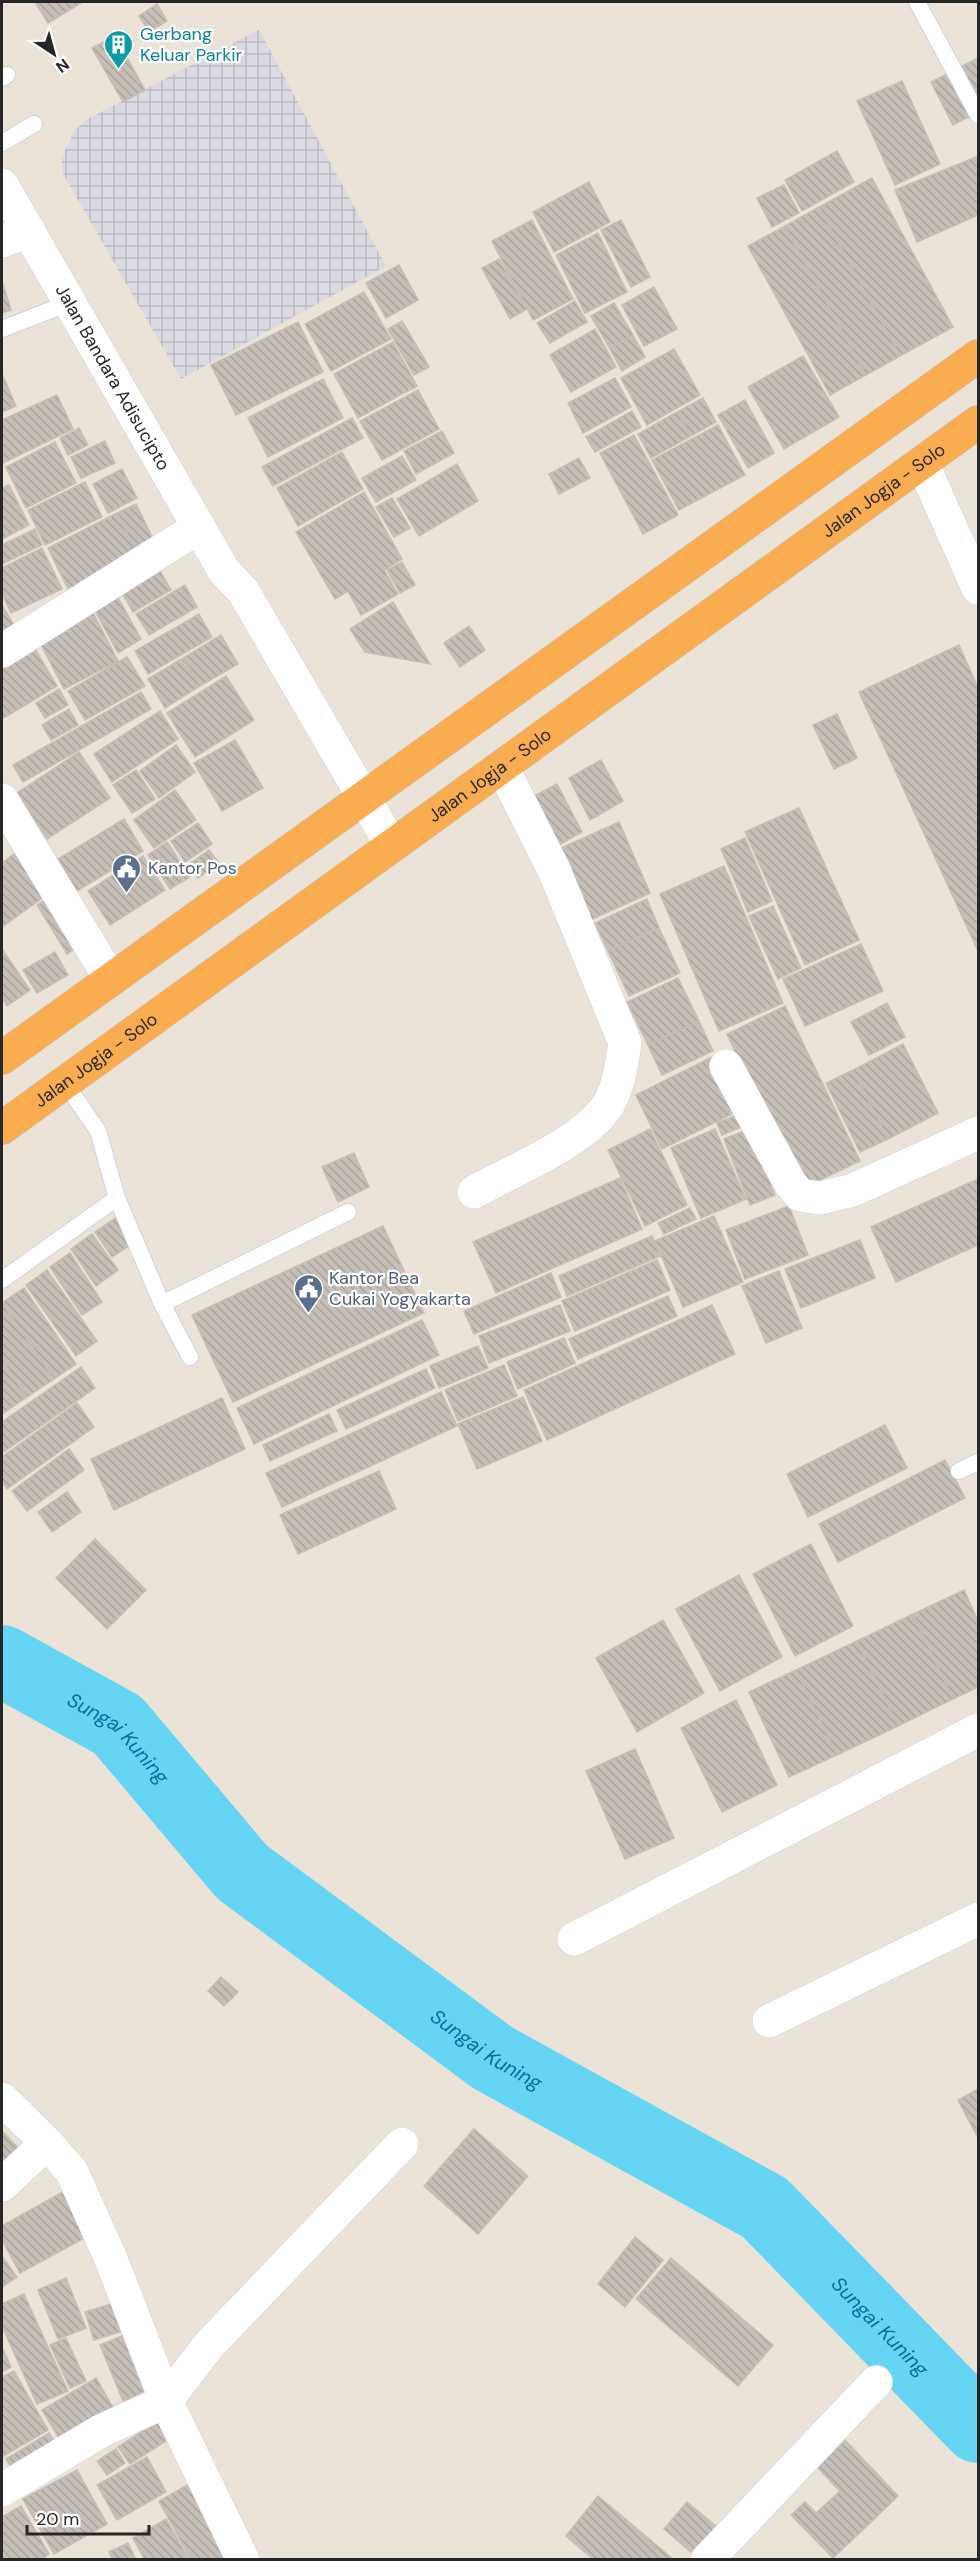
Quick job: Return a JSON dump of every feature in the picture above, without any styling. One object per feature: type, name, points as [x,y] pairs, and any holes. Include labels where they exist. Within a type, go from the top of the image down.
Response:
[{"type":"highway","points":[[2,1058],[110,978],[978,356]]},
{"type":"highway","name":"Jalan Jogja - Solo","points":[[2,1128],[978,422]]},
{"type":"street","name":"Jalan Bandara Adisucipto","points":[[2,185],[15,236],[69,303],[225,571],[243,591],[386,850]]},
{"type":"street","points":[[922,463],[978,588]]},
{"type":"street","points":[[2,651],[199,527]]},
{"type":"street","points":[[474,1192],[580,1135],[608,1104],[621,1068],[625,1043],[554,870],[502,767]]},
{"type":"street","points":[[2,803],[110,978]]},
{"type":"street","points":[[726,1066],[790,1183],[800,1195],[820,1198],[853,1191],[978,1133]]},
{"type":"street","points":[[574,1939],[978,1730]]},
{"type":"street","points":[[769,2021],[978,1919]]},
{"type":"street","points":[[2,2100],[47,2143],[72,2172],[88,2206],[166,2401],[243,2559]]},
{"type":"street","points":[[2,2185],[47,2143]]},
{"type":"street","points":[[2,2490],[101,2431],[166,2401],[208,2345],[402,2144]]},
{"type":"street","points":[[706,2559],[876,2382]]},
{"type":"lane","points":[[917,2],[978,116]]},
{"type":"lane","points":[[2,143],[34,124]]},
{"type":"lane","points":[[2,329],[69,303]]},
{"type":"lane","points":[[65,1083],[98,1131],[117,1198],[162,1304],[189,1357]]},
{"type":"lane","points":[[2,1280],[117,1198]]},
{"type":"lane","points":[[162,1304],[348,1212]]},
{"type":"lane","points":[[959,1471],[978,1462]]},
{"type":"shaded area","points":[[259,30],[386,266],[181,379],[62,172],[62,157],[75,130],[88,119]]},
{"type":"building","points":[[35,2],[83,2],[48,23]]},
{"type":"building","points":[[157,4],[167,21],[149,32],[139,16]]},
{"type":"building","name":"Gerbang Keluar Parkir","points":[[115,36],[145,90],[123,102],[92,48]]},
{"type":"building","points":[[978,58],[978,112],[953,125],[931,82]]},
{"type":"building","points":[[902,81],[940,164],[895,185],[857,101]]},
{"type":"building","points":[[837,151],[854,182],[802,211],[785,180]]},
{"type":"building","points":[[976,157],[978,215],[917,242],[895,190]]},
{"type":"building","points":[[872,178],[953,327],[900,356],[819,207]]},
{"type":"building","points":[[589,182],[610,222],[554,252],[533,212]]},
{"type":"building","points":[[784,185],[799,213],[772,227],[757,198]]},
{"type":"building","points":[[819,207],[900,356],[866,375],[785,226]]},
{"type":"building","points":[[532,220],[573,299],[533,320],[492,241]]},
{"type":"building","points":[[621,220],[650,277],[631,287],[601,230]]},
{"type":"building","points":[[785,226],[866,375],[830,395],[748,246]]},
{"type":"building","points":[[598,233],[627,292],[585,313],[556,255]]},
{"type":"building","points":[[499,259],[527,309],[510,319],[482,268]]},
{"type":"building","points":[[399,265],[418,300],[386,318],[366,283]]},
{"type":"building","points":[[2,281],[11,310],[2,313]]},
{"type":"building","points":[[654,287],[677,329],[644,346],[622,305]]},
{"type":"building","points":[[364,292],[391,339],[331,371],[305,324]]},
{"type":"building","points":[[575,301],[587,322],[550,343],[537,323]]},
{"type":"building","points":[[614,303],[633,335],[610,349],[591,316]]},
{"type":"building","points":[[402,321],[429,367],[414,375],[388,329]]},
{"type":"building","points":[[298,322],[323,372],[236,415],[211,365]]},
{"type":"building","points":[[595,329],[616,367],[571,392],[550,355]]},
{"type":"building","points":[[633,335],[645,357],[622,371],[610,349]]},
{"type":"building","points":[[393,342],[417,386],[358,418],[334,374]]},
{"type":"building","points":[[674,349],[700,395],[647,425],[621,378]]},
{"type":"building","points":[[803,356],[839,417],[784,449],[748,387]]},
{"type":"building","points":[[2,377],[16,406],[2,412]]},
{"type":"building","points":[[615,378],[631,407],[583,433],[568,403]]},
{"type":"building","points":[[323,379],[343,418],[268,457],[248,418]]},
{"type":"building","points":[[418,390],[439,429],[382,460],[360,421]]},
{"type":"building","points":[[57,395],[73,429],[3,463],[2,420]]},
{"type":"building","points":[[703,398],[716,422],[691,436],[677,412]]},
{"type":"building","points":[[745,400],[774,453],[748,468],[718,415]]},
{"type":"building","points":[[632,411],[641,427],[595,452],[586,437]]},
{"type":"building","points":[[677,412],[691,436],[651,458],[638,434]]},
{"type":"building","points":[[352,418],[363,438],[273,486],[262,467]]},
{"type":"building","points":[[718,425],[745,475],[679,510],[652,460]]},
{"type":"building","points":[[79,428],[88,445],[68,455],[60,438]]},
{"type":"building","points":[[442,431],[454,453],[416,474],[404,451]]},
{"type":"building","points":[[634,435],[678,515],[643,534],[600,453]]},
{"type":"building","points":[[105,441],[115,463],[81,478],[71,457]]},
{"type":"building","points":[[55,442],[76,483],[26,508],[6,467]]},
{"type":"building","points":[[342,452],[363,489],[298,526],[277,488]]},
{"type":"building","points":[[402,456],[416,480],[376,502],[362,478]]},
{"type":"building","points":[[579,458],[590,478],[559,494],[549,474]]},
{"type":"building","points":[[457,464],[478,501],[419,536],[397,499]]},
{"type":"building","points":[[122,469],[137,498],[108,513],[93,484]]},
{"type":"building","points":[[85,482],[102,517],[45,545],[28,510]]},
{"type":"building","points":[[9,485],[29,525],[2,539],[2,488]]},
{"type":"building","points":[[364,492],[402,559],[384,570],[398,594],[361,615],[348,591],[335,599],[296,532]]},
{"type":"building","points":[[392,498],[410,528],[394,537],[376,507]]},
{"type":"building","points":[[136,504],[157,547],[138,555],[117,513]]},
{"type":"building","points":[[117,513],[138,555],[69,591],[48,548]]},
{"type":"building","points":[[35,529],[42,545],[2,564],[2,545]]},
{"type":"building","points":[[42,548],[62,589],[11,613],[2,594],[2,568]]},
{"type":"building","points":[[402,562],[415,585],[400,593],[387,570]]},
{"type":"building","points":[[159,569],[171,590],[133,612],[121,591]]},
{"type":"building","points":[[185,585],[197,607],[149,635],[136,614]]},
{"type":"building","points":[[115,592],[141,639],[118,653],[92,605]]},
{"type":"building","points":[[393,602],[430,664],[365,652],[350,629]]},
{"type":"building","points":[[2,605],[14,625],[2,632]]},
{"type":"building","points":[[89,605],[118,661],[64,689],[35,633]]},
{"type":"building","points":[[199,614],[212,637],[148,674],[135,651]]},
{"type":"building","points":[[469,626],[485,650],[460,667],[444,643]]},
{"type":"building","points":[[221,635],[238,664],[200,686],[183,658]]},
{"type":"building","points":[[29,639],[57,686],[2,719],[2,656]]},
{"type":"building","points":[[959,645],[978,688],[978,951],[859,692]]},
{"type":"building","points":[[127,657],[145,686],[85,720],[68,691]]},
{"type":"building","points":[[183,658],[200,686],[165,708],[148,679]]},
{"type":"building","points":[[226,676],[254,720],[195,757],[167,713]]},
{"type":"building","points":[[59,689],[68,705],[45,718],[36,703]]},
{"type":"building","points":[[141,692],[151,709],[23,782],[13,765]]},
{"type":"building","points":[[69,709],[78,725],[51,740],[42,725]]},
{"type":"building","points":[[160,711],[178,739],[112,782],[94,754]]},
{"type":"building","points":[[837,714],[857,758],[834,769],[813,725]]},
{"type":"building","points":[[235,740],[263,788],[222,811],[194,763]]},
{"type":"building","points":[[176,745],[195,772],[159,798],[140,771]]},
{"type":"building","points":[[79,752],[110,798],[47,839],[17,793]]},
{"type":"building","points":[[601,760],[623,801],[590,820],[569,778]]},
{"type":"building","points":[[136,770],[155,799],[132,813],[113,785]]},
{"type":"building","points":[[557,784],[582,832],[559,845],[534,796]]},
{"type":"building","points":[[175,790],[196,820],[154,848],[134,820]]},
{"type":"building","points":[[799,808],[859,940],[805,965],[745,832]]},
{"type":"building","points":[[124,819],[143,851],[77,891],[58,859]]},
{"type":"building","points":[[619,822],[650,893],[588,921],[557,850]]},
{"type":"building","points":[[198,823],[212,844],[185,862],[171,841]]},
{"type":"building","points":[[745,838],[772,901],[748,912],[721,849]]},
{"type":"building","points":[[167,842],[190,877],[170,889],[148,855]]},
{"type":"building","points":[[209,850],[219,863],[198,878],[188,865]]},
{"type":"building","points":[[15,853],[45,896],[2,927],[2,863]]},
{"type":"building","points":[[143,856],[165,890],[110,925],[88,891]]},
{"type":"building","points":[[724,866],[783,1003],[719,1031],[660,894]]},
{"type":"building","points":[[56,893],[86,941],[67,954],[37,905]]},
{"type":"building","points":[[647,899],[659,928],[608,951],[595,923]]},
{"type":"building","points":[[773,906],[801,968],[778,979],[749,916]]},
{"type":"building","points":[[659,928],[680,973],[629,996],[608,951]]},
{"type":"building","points":[[861,944],[883,991],[805,1026],[783,979]]},
{"type":"building","points":[[2,949],[30,990],[7,1006],[2,998]]},
{"type":"building","points":[[55,952],[68,975],[37,993],[23,970]]},
{"type":"building","points":[[678,978],[699,1021],[648,1045],[627,1002]]},
{"type":"building","points":[[887,1003],[905,1037],[869,1055],[851,1022]]},
{"type":"building","points":[[785,1006],[860,1161],[801,1189],[727,1034]]},
{"type":"building","points":[[699,1021],[713,1051],[662,1075],[648,1045]]},
{"type":"building","points":[[903,1044],[938,1113],[888,1139],[853,1070]]},
{"type":"building","points":[[716,1055],[742,1109],[662,1149],[636,1095]]},
{"type":"building","points":[[853,1070],[888,1139],[860,1152],[826,1083]]},
{"type":"building","points":[[743,1113],[748,1124],[722,1135],[717,1123]]},
{"type":"building","points":[[650,1129],[687,1205],[645,1226],[608,1150]]},
{"type":"building","points":[[715,1129],[746,1199],[701,1218],[671,1148]]},
{"type":"building","points":[[749,1129],[775,1195],[750,1205],[724,1139]]},
{"type":"building","points":[[354,1153],[369,1187],[338,1202],[322,1167]]},
{"type":"building","points":[[620,1178],[642,1229],[496,1293],[473,1242]]},
{"type":"building","points":[[978,1179],[978,1245],[896,1282],[871,1227]]},
{"type":"building","points":[[789,1206],[808,1255],[745,1279],[726,1230]]},
{"type":"building","points":[[690,1208],[696,1219],[664,1234],[658,1223]]},
{"type":"building","points":[[714,1216],[743,1282],[683,1307],[655,1241]]},
{"type":"building","points":[[117,1217],[133,1243],[112,1257],[95,1232]]},
{"type":"building","name":"Kantor Bea Cukai Yogyakarta","points":[[383,1226],[424,1313],[233,1402],[192,1315]]},
{"type":"building","points":[[92,1234],[118,1270],[96,1286],[71,1249]]},
{"type":"building","points":[[652,1236],[660,1256],[567,1296],[559,1276]]},
{"type":"building","points":[[860,1240],[875,1278],[801,1308],[785,1269]]},
{"type":"building","points":[[70,1253],[102,1302],[82,1315],[50,1267]]},
{"type":"building","points":[[657,1260],[670,1290],[575,1331],[562,1301]]},
{"type":"building","points":[[47,1270],[97,1341],[76,1356],[26,1285]]},
{"type":"building","points":[[779,1271],[802,1328],[766,1343],[742,1286]]},
{"type":"building","points":[[551,1273],[561,1297],[474,1334],[464,1311]]},
{"type":"building","points":[[24,1288],[76,1364],[54,1379],[2,1303]]},
{"type":"building","points":[[668,1296],[677,1316],[578,1359],[569,1339]]},
{"type":"building","points":[[2,1303],[54,1379],[27,1397],[2,1360]]},
{"type":"building","points":[[560,1305],[570,1331],[489,1363],[479,1336]]},
{"type":"building","points":[[712,1305],[735,1354],[547,1440],[524,1390]]},
{"type":"building","points":[[422,1320],[439,1355],[254,1444],[237,1408]]},
{"type":"building","points":[[564,1338],[575,1363],[518,1389],[507,1362]]},
{"type":"building","points":[[478,1346],[488,1368],[439,1388],[430,1366]]},
{"type":"building","points":[[2,1360],[27,1397],[2,1414]]},
{"type":"building","points":[[504,1365],[517,1396],[458,1421],[445,1390]]},
{"type":"building","points":[[81,1367],[95,1388],[2,1453],[2,1422]]},
{"type":"building","points":[[426,1369],[435,1388],[346,1429],[337,1410]]},
{"type":"building","points":[[441,1392],[457,1426],[282,1507],[266,1473]]},
{"type":"building","points":[[523,1397],[542,1441],[477,1469],[458,1424]]},
{"type":"building","points":[[222,1398],[245,1449],[114,1510],[91,1459]]},
{"type":"building","points":[[77,1403],[94,1427],[7,1489],[2,1481],[2,1457]]},
{"type":"building","points":[[329,1414],[337,1431],[270,1461],[263,1445]]},
{"type":"building","points":[[885,1425],[907,1468],[808,1517],[787,1474]]},
{"type":"building","points":[[69,1449],[84,1470],[27,1511],[12,1491]]},
{"type":"building","points":[[945,1460],[965,1498],[838,1562],[819,1524]]},
{"type":"building","points":[[379,1471],[396,1509],[298,1554],[280,1515]]},
{"type":"building","points":[[67,1492],[81,1512],[52,1532],[38,1512]]},
{"type":"building","points":[[95,1539],[146,1590],[107,1629],[56,1578]]},
{"type":"building","points":[[811,1544],[853,1626],[795,1656],[753,1574]]},
{"type":"building","points":[[739,1575],[782,1657],[720,1691],[676,1609]]},
{"type":"building","points":[[964,1590],[978,1621],[978,1687],[953,1699],[913,1614]]},
{"type":"building","points":[[913,1614],[953,1699],[898,1726],[857,1641]]},
{"type":"building","points":[[663,1620],[704,1693],[637,1732],[596,1658]]},
{"type":"building","points":[[857,1641],[898,1726],[837,1755],[796,1670]]},
{"type":"building","points":[[796,1670],[837,1755],[789,1777],[749,1692]]},
{"type":"building","points":[[736,1700],[777,1785],[722,1812],[681,1728]]},
{"type":"building","points":[[635,1749],[674,1838],[625,1859],[586,1771]]},
{"type":"building","points":[[221,1977],[238,1992],[224,2006],[208,1991]]},
{"type":"building","points":[[978,2089],[978,2138],[958,2100]]},
{"type":"building","points":[[474,2129],[528,2176],[478,2234],[424,2186]]},
{"type":"building","points":[[2,2131],[22,2152],[2,2171]]},
{"type":"building","points":[[66,2190],[90,2235],[20,2273],[2,2240],[2,2226]]},
{"type":"building","points":[[635,2237],[663,2260],[625,2307],[598,2284]]},
{"type":"building","points":[[2,2256],[17,2277],[2,2287]]},
{"type":"building","points":[[671,2258],[773,2345],[738,2386],[636,2299]]},
{"type":"building","points":[[66,2278],[86,2328],[58,2339],[38,2290]]},
{"type":"building","points":[[24,2294],[68,2391],[37,2404],[2,2326],[2,2304]]},
{"type":"building","points":[[124,2300],[132,2328],[94,2340],[85,2312]]},
{"type":"building","points":[[132,2332],[155,2388],[123,2401],[100,2345]]},
{"type":"building","points":[[66,2338],[86,2381],[70,2388],[50,2345]]},
{"type":"building","points":[[2,2347],[11,2367],[2,2372]]},
{"type":"building","points":[[14,2371],[48,2430],[2,2457],[2,2377]]},
{"type":"building","points":[[96,2378],[118,2416],[65,2448],[42,2410]]},
{"type":"building","points":[[166,2416],[177,2434],[130,2464],[118,2447]]},
{"type":"building","points":[[49,2433],[58,2447],[15,2473],[6,2459]]},
{"type":"building","points":[[845,2440],[898,2496],[870,2523],[817,2467]]},
{"type":"building","points":[[116,2449],[125,2463],[107,2475],[97,2461]]},
{"type":"building","points":[[147,2457],[166,2492],[117,2520],[97,2485]]},
{"type":"building","points":[[77,2470],[107,2524],[54,2554],[23,2499]]},
{"type":"building","points":[[191,2483],[234,2560],[191,2560],[159,2501]]},
{"type":"building","points":[[840,2491],[870,2523],[833,2558],[791,2515],[805,2502],[816,2513]]},
{"type":"building","points":[[598,2496],[674,2560],[594,2560],[566,2536]]},
{"type":"building","points":[[687,2502],[716,2526],[693,2554],[664,2529]]},
{"type":"building","points":[[21,2506],[49,2554],[40,2560],[2,2560],[2,2517]]},
{"type":"building","points":[[166,2519],[189,2560],[145,2560],[133,2538]]},
{"type":"building","points":[[128,2543],[136,2560],[112,2560],[109,2552]]},
{"type":"waterway","name":"Sungai Kuning","points":[[2,1661],[118,1725],[242,1872],[493,2058],[765,2208],[978,2427]]},
{"type":"place","name":"Gerbang Keluar Parkir","points":[[119,70]]},
{"type":"place","name":"Kantor Pos","points":[[127,894]]},
{"type":"place","name":"Kantor Bea Cukai Yogyakarta","points":[[308,1314]]}]
